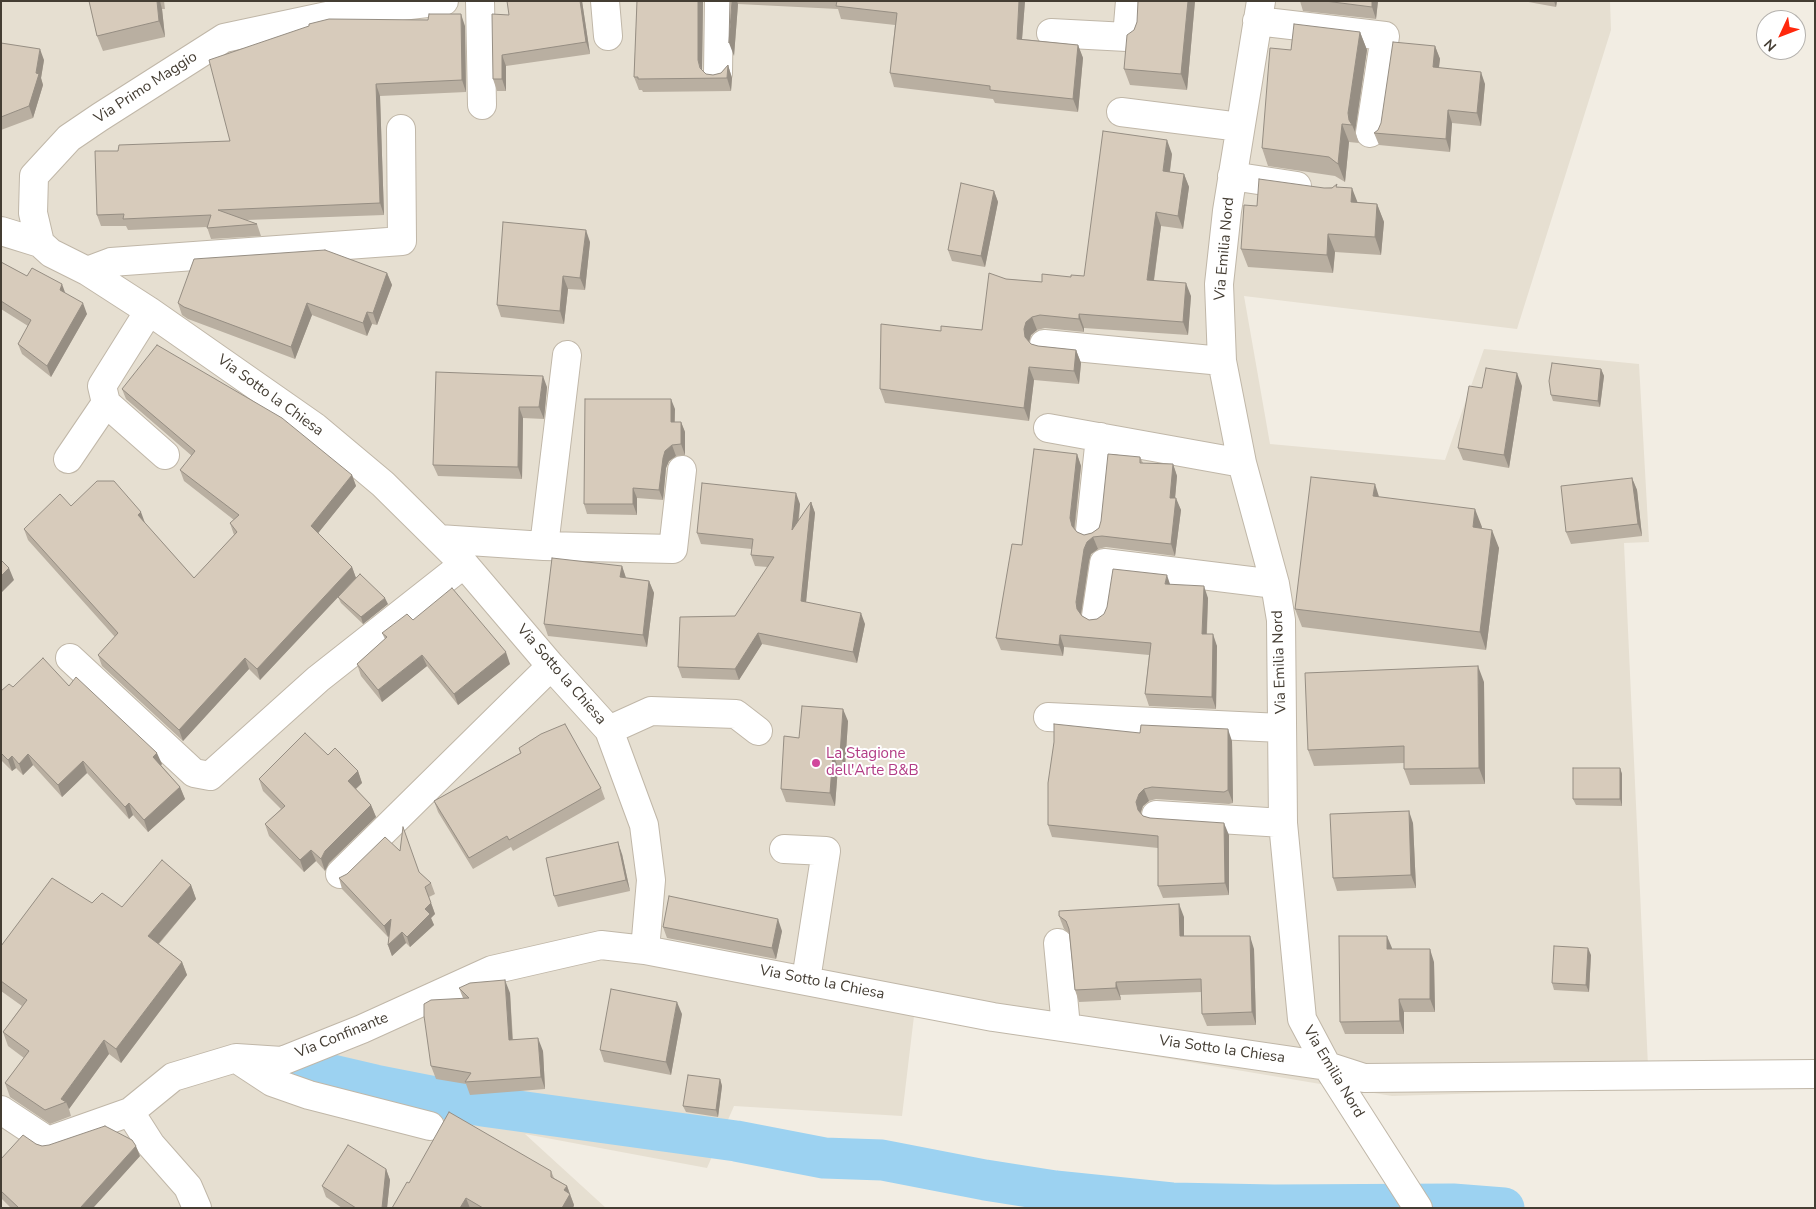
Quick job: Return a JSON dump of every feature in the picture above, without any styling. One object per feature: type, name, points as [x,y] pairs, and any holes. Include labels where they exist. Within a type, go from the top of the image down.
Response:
[{"type":"street","name":"Via Primo Maggio","points":[[40,243],[33,213],[34,176],[69,138],[224,38],[341,7],[444,1]]},
{"type":"street","points":[[480,1],[482,105]]},
{"type":"street","points":[[605,1],[608,36]]},
{"type":"street","points":[[718,72],[719,1]]},
{"type":"street","points":[[1051,33],[1127,37],[1130,1]]},
{"type":"street","points":[[1259,11],[1385,36],[1370,133]]},
{"type":"street","name":"Via Emilia Nord","points":[[1259,11],[1232,176],[1219,284],[1222,360],[1242,463],[1275,584],[1281,620],[1283,824],[1302,1019],[1328,1066],[1418,1208]]},
{"type":"street","points":[[1121,112],[1240,127]]},
{"type":"street","points":[[87,271],[111,262],[402,241],[401,129]]},
{"type":"street","points":[[1232,176],[1324,190]]},
{"type":"street","name":"Via Sotto la Chiesa","points":[[1,231],[40,243],[51,253],[87,271],[149,311],[315,427],[383,484],[464,564],[609,730],[644,825],[651,880],[645,950],[993,1017],[1328,1066],[1364,1078],[1815,1074]]},
{"type":"street","points":[[149,311],[102,386],[106,403],[165,455]]},
{"type":"street","points":[[1044,344],[1222,360]]},
{"type":"street","points":[[544,546],[567,354]]},
{"type":"street","points":[[68,458],[106,403]]},
{"type":"street","points":[[1048,428],[1242,463]]},
{"type":"street","points":[[1090,531],[1100,436]]},
{"type":"street","points":[[439,539],[544,546],[673,550],[682,470]]},
{"type":"street","points":[[70,658],[194,773],[210,776],[318,679],[464,564]]},
{"type":"street","points":[[1096,616],[1104,564],[1275,584]]},
{"type":"street","points":[[340,874],[552,666]]},
{"type":"street","points":[[609,730],[650,711],[736,714],[758,731]]},
{"type":"street","points":[[1048,717],[1281,728]]},
{"type":"street","points":[[1156,815],[1283,824]]},
{"type":"street","points":[[784,849],[826,851],[806,980]]},
{"type":"street","points":[[1058,943],[1066,1027]]},
{"type":"street","name":"Via Confinante","points":[[1,1110],[48,1141],[130,1112],[173,1077],[236,1058],[282,1061],[362,1029],[492,970],[601,945],[645,950]]},
{"type":"street","points":[[236,1058],[272,1082],[309,1095],[430,1126]]},
{"type":"street","points":[[1,1094],[1,1099]]},
{"type":"street","points":[[130,1112],[151,1145],[188,1187],[197,1208]]},
{"type":"shaded area","points":[[1,1],[1610,1],[1611,30],[1517,329],[1244,296],[1270,444],[1445,460],[1484,349],[1639,364],[1649,542],[1624,543],[1649,1088],[1392,1096],[914,1016],[902,1116],[734,1106],[707,1168],[525,1134],[606,1208],[1,1208]]},
{"type":"building","points":[[89,1],[157,1],[159,21],[97,36]]},
{"type":"building","points":[[507,1],[580,1],[586,42],[502,55],[502,79],[493,79],[492,14],[509,15]]},
{"type":"building","points":[[637,1],[698,1],[698,60],[700,68],[706,74],[713,75],[721,73],[728,65],[727,78],[638,79],[638,77],[634,77]]},
{"type":"building","points":[[730,1],[732,1],[729,43]]},
{"type":"building","points":[[837,1],[1019,1],[1017,39],[1078,45],[1073,99],[990,90],[990,86],[890,73],[897,13],[836,6]]},
{"type":"building","points":[[1138,1],[1188,1],[1181,74],[1124,69],[1127,35],[1134,30],[1137,22]]},
{"type":"building","points":[[1325,1],[1372,1],[1372,7]]},
{"type":"building","points":[[429,14],[461,14],[462,80],[376,84],[380,203],[218,210],[257,224],[207,228],[211,215],[123,219],[124,214],[97,215],[95,151],[118,151],[119,145],[230,141],[209,60],[309,26],[309,24],[329,19],[428,20]]},
{"type":"building","points":[[1294,24],[1360,32],[1348,113],[1352,125],[1342,124],[1338,164],[1329,157],[1262,148],[1270,48],[1291,50]]},
{"type":"building","points":[[1393,42],[1435,46],[1433,67],[1481,72],[1477,113],[1448,110],[1446,139],[1374,133],[1378,130],[1381,123]]},
{"type":"building","points":[[1,43],[40,49],[36,73],[39,74],[29,106],[1,117]]},
{"type":"building","points":[[1103,131],[1167,140],[1163,171],[1184,174],[1178,216],[1156,212],[1147,280],[1186,283],[1183,322],[1079,314],[1079,319],[1040,315],[1032,317],[1026,322],[1024,329],[1025,337],[1031,344],[1076,350],[1074,371],[1029,367],[1024,408],[880,389],[881,324],[941,331],[941,326],[982,330],[989,273],[1006,279],[1042,282],[1042,274],[1071,277],[1071,275],[1084,276]]},
{"type":"building","points":[[1259,179],[1324,188],[1332,188],[1337,184],[1336,187],[1352,188],[1351,202],[1377,204],[1375,237],[1328,234],[1327,255],[1241,249],[1244,205],[1257,206]]},
{"type":"building","points":[[961,183],[994,191],[981,256],[948,250]]},
{"type":"building","points":[[503,222],[586,230],[580,278],[563,276],[560,311],[497,305]]},
{"type":"building","points":[[325,250],[387,273],[373,313],[367,312],[363,323],[307,303],[291,347],[184,307],[178,303],[194,259]]},
{"type":"building","points":[[1,262],[27,276],[32,268],[62,284],[60,290],[83,303],[47,366],[18,344],[31,320],[1,301]]},
{"type":"building","points":[[157,345],[282,418],[352,475],[311,526],[352,567],[257,669],[245,658],[179,730],[98,655],[118,633],[24,529],[60,494],[71,506],[97,481],[114,481],[141,512],[138,515],[194,578],[237,532],[230,523],[239,515],[180,470],[195,451],[122,389]]},
{"type":"building","points":[[1552,363],[1601,369],[1598,401],[1551,395],[1549,381]]},
{"type":"building","points":[[1486,368],[1517,373],[1504,455],[1458,448],[1469,386],[1482,388]]},
{"type":"building","points":[[436,372],[543,376],[539,407],[519,407],[518,467],[433,465]]},
{"type":"building","points":[[585,399],[671,399],[671,422],[681,422],[681,444],[672,445],[665,451],[659,490],[633,488],[633,504],[584,504]]},
{"type":"building","points":[[1034,449],[1077,454],[1070,518],[1072,526],[1077,532],[1084,535],[1092,533],[1099,528],[1108,454],[1140,457],[1140,463],[1173,464],[1170,498],[1176,498],[1171,544],[1102,536],[1093,537],[1087,542],[1084,549],[1076,602],[1077,609],[1082,616],[1089,620],[1097,619],[1104,614],[1107,607],[1113,569],[1167,575],[1165,584],[1204,586],[1202,634],[1213,634],[1212,697],[1145,694],[1151,643],[1060,635],[1059,645],[996,638],[1012,544],[1022,545]]},
{"type":"building","points":[[1311,477],[1375,484],[1373,496],[1475,509],[1473,527],[1492,530],[1480,632],[1295,609]]},
{"type":"building","points":[[1632,478],[1638,524],[1566,532],[1561,486]]},
{"type":"building","points":[[702,483],[796,493],[792,530],[811,502],[801,601],[861,613],[853,652],[758,633],[735,669],[678,667],[680,617],[735,616],[774,557],[751,555],[753,539],[697,533]]},
{"type":"building","points":[[552,558],[622,566],[620,577],[649,581],[643,635],[544,624]]},
{"type":"building","points":[[1,560],[9,568],[1,576]]},
{"type":"building","points":[[360,574],[385,598],[361,617],[338,597]]},
{"type":"building","points":[[452,588],[506,652],[454,694],[422,655],[378,690],[357,664],[387,637],[382,633],[407,614],[413,620]]},
{"type":"building","points":[[43,658],[69,686],[76,677],[157,753],[153,757],[180,787],[144,820],[129,803],[125,807],[83,761],[58,785],[28,754],[19,764],[12,756],[8,760],[1,753],[1,691],[9,684],[13,687]]},
{"type":"building","points":[[1478,666],[1479,768],[1404,769],[1404,746],[1308,750],[1305,673]]},
{"type":"building","name":"La Stagione dell'Arte B&B","points":[[802,706],[843,709],[840,755],[833,754],[830,793],[781,789],[784,736],[799,738]]},
{"type":"building","points":[[565,724],[601,788],[509,840],[507,836],[469,858],[434,801],[521,753],[519,748],[541,734]]},
{"type":"building","points":[[1054,724],[1140,733],[1141,725],[1228,729],[1228,790],[1224,792],[1152,787],[1144,789],[1139,794],[1136,802],[1138,810],[1143,816],[1150,818],[1224,823],[1225,883],[1158,886],[1158,836],[1048,825],[1048,783],[1054,742]]},
{"type":"building","points":[[305,733],[328,755],[335,748],[358,771],[348,781],[371,805],[325,851],[321,859],[311,850],[300,860],[265,824],[285,806],[259,779]]},
{"type":"building","points":[[1573,768],[1620,768],[1620,799],[1573,799]]},
{"type":"building","points":[[1409,811],[1411,875],[1333,878],[1330,814]]},
{"type":"building","points":[[403,827],[419,872],[431,883],[425,887],[431,903],[425,909],[430,914],[407,937],[402,932],[388,945],[391,919],[384,926],[339,878],[347,874],[385,837],[400,851]]},
{"type":"building","points":[[618,842],[626,880],[554,896],[546,858]]},
{"type":"building","points":[[162,860],[191,885],[148,936],[182,962],[116,1049],[104,1040],[61,1099],[66,1102],[45,1110],[5,1083],[29,1051],[3,1032],[27,1000],[1,981],[1,946],[52,878],[92,903],[102,893],[122,907]]},
{"type":"building","points":[[669,896],[778,919],[772,948],[663,927]]},
{"type":"building","points":[[1179,904],[1180,936],[1250,936],[1252,1012],[1202,1014],[1201,979],[1116,982],[1116,988],[1075,990],[1069,929],[1066,921],[1059,916],[1059,911]]},
{"type":"building","points":[[1339,936],[1387,936],[1387,949],[1430,949],[1430,999],[1399,999],[1400,1021],[1340,1022]]},
{"type":"building","points":[[1554,946],[1588,948],[1586,985],[1552,983]]},
{"type":"building","points":[[505,980],[509,1040],[538,1038],[541,1077],[465,1082],[471,1073],[431,1066],[424,1004],[431,1000],[469,998],[459,988],[470,983]]},
{"type":"building","points":[[611,989],[677,1002],[666,1062],[600,1050]]},
{"type":"building","points":[[688,1075],[720,1079],[716,1110],[683,1106]]},
{"type":"building","points":[[449,1112],[551,1171],[551,1177],[567,1186],[564,1190],[570,1194],[562,1208],[483,1208],[466,1198],[460,1208],[392,1208],[407,1182],[409,1183]]},
{"type":"building","points":[[105,1126],[132,1140],[136,1146],[82,1208],[19,1208],[1,1191],[1,1159],[23,1135],[42,1146]]},
{"type":"building","points":[[348,1145],[386,1169],[382,1208],[356,1208],[322,1186]]},
{"type":"waterway","points":[[289,1065],[375,1085],[482,1106],[736,1141],[824,1158],[882,1160],[985,1180],[1055,1191],[1172,1203],[1274,1205],[1453,1204],[1504,1208]]},
{"type":"place","name":"La Stagione dell'Arte B&B","points":[[816,763]]}]
